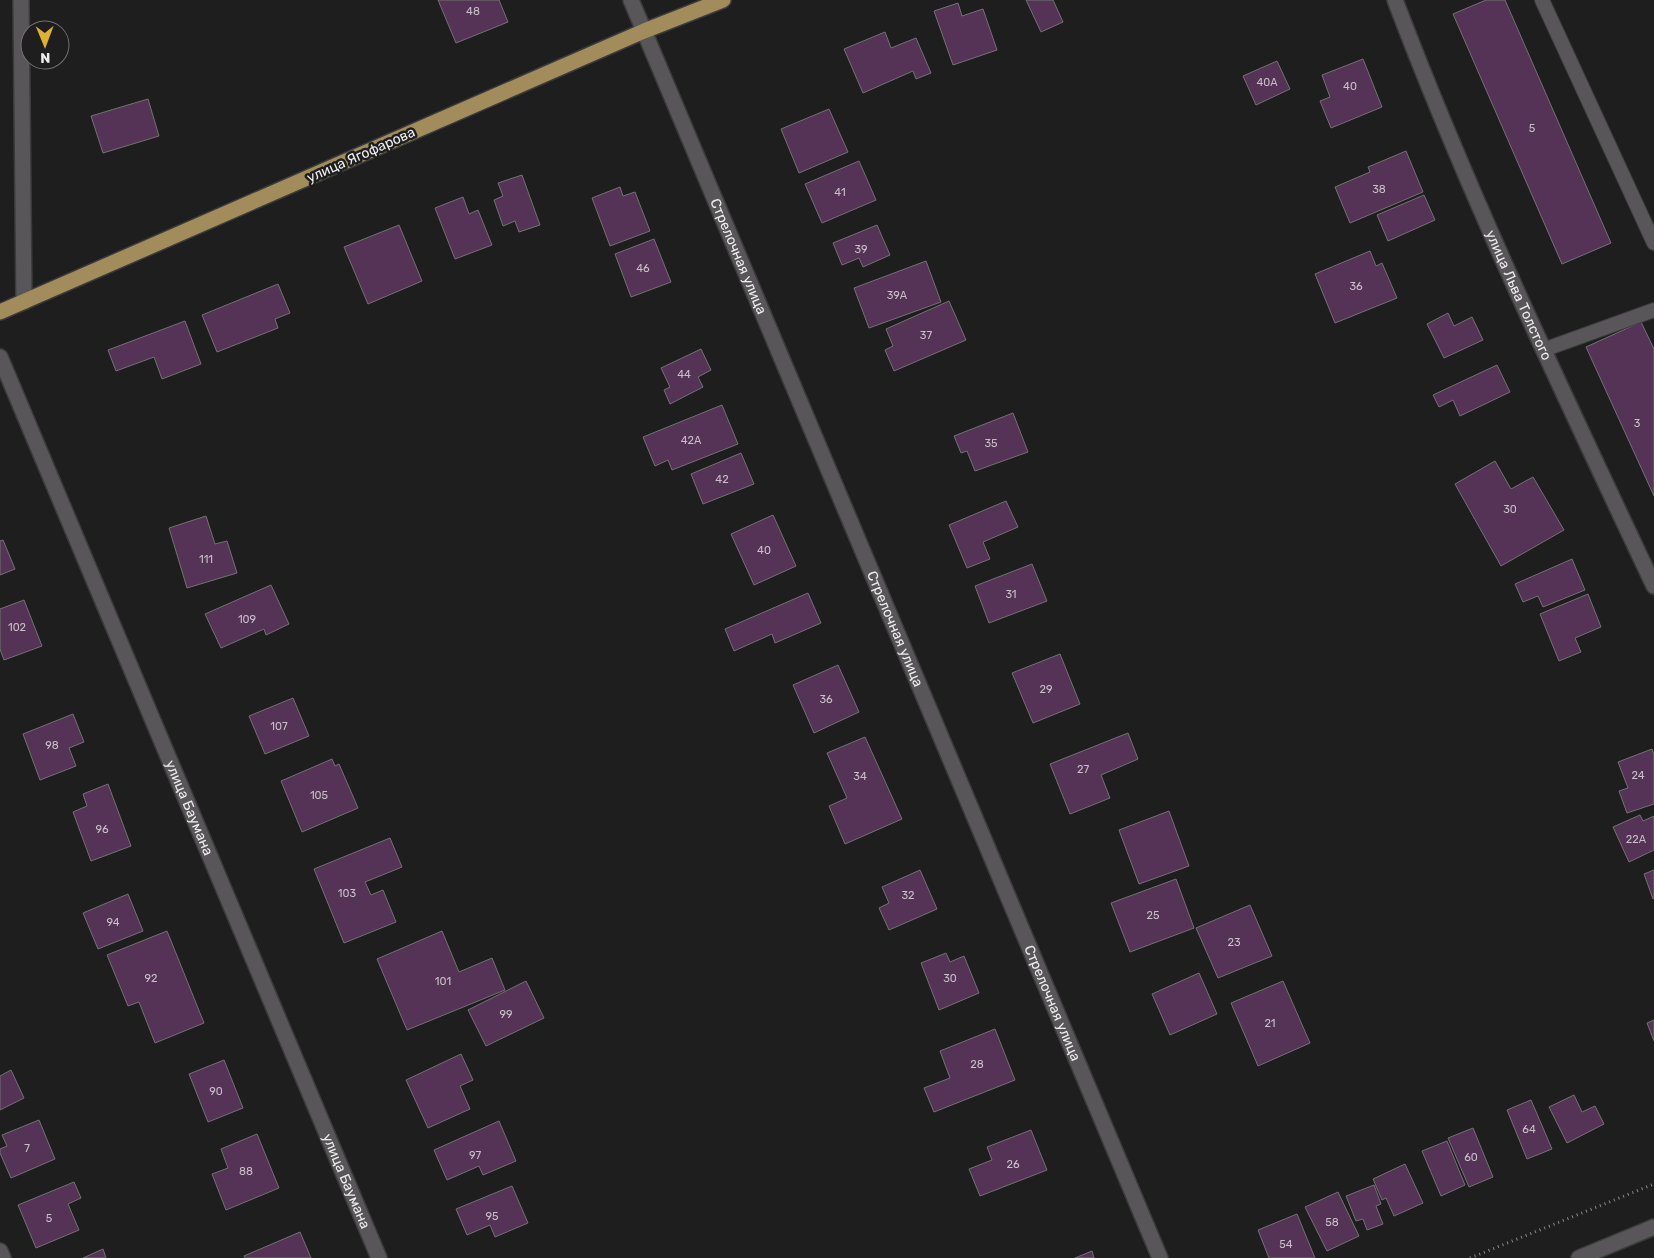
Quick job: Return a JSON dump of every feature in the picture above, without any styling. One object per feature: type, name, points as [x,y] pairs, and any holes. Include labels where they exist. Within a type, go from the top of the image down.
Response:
[{"type":"main road","name":"улица Ягофарова","points":[[0,312],[644,32],[724,0]]},
{"type":"street","points":[[21,0],[24,302]]},
{"type":"street","name":"Стрелочная улица","points":[[631,0],[1160,1258]]},
{"type":"street","name":"улица Льва Толстого","points":[[1395,0],[1426,81],[1543,350],[1654,586]]},
{"type":"street","name":"улица Баумана","points":[[0,357],[379,1258]]},
{"type":"street","points":[[1579,1258],[1654,1228]]},
{"type":"street","points":[[0,1251],[3,1258]]},
{"type":"lane","points":[[1542,0],[1654,243]]},
{"type":"lane","points":[[1543,350],[1654,310]]},
{"type":"path","points":[[1470,1258],[1654,1184]]},
{"type":"building","points":[[438,0],[499,0],[508,22],[456,43]]},
{"type":"building","points":[[1026,0],[1053,0],[1063,22],[1041,32]]},
{"type":"building","points":[[1486,0],[1505,0],[1611,243],[1562,264],[1453,14]]},
{"type":"building","points":[[958,3],[962,16],[983,9],[997,50],[953,65],[934,11]]},
{"type":"building","points":[[885,32],[891,48],[916,38],[931,73],[916,79],[913,71],[863,93],[844,49]]},
{"type":"building","points":[[1363,59],[1382,107],[1331,128],[1320,101],[1330,97],[1322,75]]},
{"type":"building","points":[[1277,61],[1290,89],[1256,105],[1243,76]]},
{"type":"building","points":[[148,99],[159,136],[103,153],[91,116]]},
{"type":"building","points":[[829,109],[848,152],[799,173],[781,129]]},
{"type":"building","points":[[1406,151],[1423,192],[1350,223],[1335,187],[1370,172],[1368,167]]},
{"type":"building","points":[[859,161],[876,200],[822,223],[805,184]]},
{"type":"building","points":[[522,175],[540,225],[519,232],[515,221],[503,226],[494,200],[503,196],[498,183]]},
{"type":"building","points":[[620,187],[623,196],[635,192],[650,231],[610,246],[592,198]]},
{"type":"building","points":[[1424,195],[1435,220],[1388,241],[1377,215]]},
{"type":"building","points":[[463,197],[469,214],[478,210],[492,245],[455,259],[435,208]]},
{"type":"building","points":[[399,225],[422,281],[368,304],[344,247]]},
{"type":"building","points":[[877,225],[890,255],[863,267],[859,258],[842,265],[833,243]]},
{"type":"building","points":[[654,239],[671,282],[631,297],[615,254]]},
{"type":"building","points":[[1370,251],[1376,266],[1382,263],[1397,298],[1335,323],[1315,274]]},
{"type":"building","points":[[926,261],[941,302],[869,328],[854,288]]},
{"type":"building","points":[[278,284],[290,313],[275,319],[278,328],[217,352],[202,315]]},
{"type":"building","points":[[949,301],[966,340],[894,371],[885,350],[893,346],[886,329]]},
{"type":"building","points":[[1448,313],[1454,326],[1472,317],[1483,340],[1444,358],[1427,324]]},
{"type":"building","points":[[185,321],[201,364],[162,379],[154,357],[116,371],[108,350]]},
{"type":"building","points":[[1641,322],[1654,349],[1654,496],[1586,347]]},
{"type":"building","points":[[701,349],[711,370],[698,377],[703,387],[670,404],[664,390],[670,387],[661,368]]},
{"type":"building","points":[[1497,365],[1510,392],[1460,416],[1453,400],[1439,407],[1433,395]]},
{"type":"building","points":[[722,405],[738,444],[672,470],[668,460],[655,466],[643,437]]},
{"type":"building","points":[[1013,413],[1028,452],[975,471],[967,451],[961,453],[954,436]]},
{"type":"building","points":[[741,453],[754,484],[703,504],[691,474]]},
{"type":"building","points":[[1495,461],[1511,489],[1533,477],[1564,530],[1501,566],[1455,484]]},
{"type":"building","points":[[1006,501],[1018,527],[983,542],[990,559],[967,568],[949,525]]},
{"type":"building","points":[[773,515],[796,566],[754,585],[731,534]]},
{"type":"building","points":[[206,516],[215,544],[227,541],[237,573],[187,588],[169,528]]},
{"type":"building","points":[[3,540],[15,569],[0,575],[0,541]]},
{"type":"building","points":[[1572,559],[1585,590],[1543,607],[1538,596],[1523,602],[1515,584]]},
{"type":"building","points":[[1032,564],[1047,601],[989,623],[975,586]]},
{"type":"building","points":[[271,585],[289,624],[266,635],[264,629],[221,648],[205,614]]},
{"type":"building","points":[[808,593],[821,623],[775,643],[772,634],[734,651],[725,629]]},
{"type":"building","points":[[1588,594],[1601,627],[1575,638],[1581,652],[1559,661],[1540,614]]},
{"type":"building","points":[[24,600],[42,646],[4,660],[0,649],[0,609]]},
{"type":"building","points":[[1060,654],[1080,704],[1033,723],[1012,673]]},
{"type":"building","points":[[838,665],[859,712],[814,733],[793,685]]},
{"type":"building","points":[[293,698],[309,736],[265,754],[249,716]]},
{"type":"building","points":[[73,714],[84,742],[69,748],[76,766],[40,780],[23,734]]},
{"type":"building","points":[[1128,733],[1138,759],[1101,775],[1110,798],[1070,814],[1050,764]]},
{"type":"building","points":[[865,737],[902,819],[845,844],[829,806],[847,798],[827,753]]},
{"type":"building","points":[[1652,749],[1654,754],[1654,804],[1627,813],[1619,791],[1628,788],[1618,762]]},
{"type":"building","points":[[332,759],[335,766],[339,764],[358,808],[302,832],[281,781]]},
{"type":"building","points":[[108,784],[131,846],[91,861],[73,812],[87,806],[83,794]]},
{"type":"building","points":[[1169,811],[1189,866],[1139,884],[1119,830]]},
{"type":"building","points":[[1640,815],[1643,821],[1654,816],[1654,850],[1629,862],[1613,827]]},
{"type":"building","points":[[390,838],[402,867],[365,882],[371,895],[383,890],[396,922],[344,943],[314,869]]},
{"type":"building","points":[[920,870],[937,909],[889,930],[879,908],[889,903],[882,887]]},
{"type":"building","points":[[1654,870],[1654,898],[1653,899],[1644,874]]},
{"type":"building","points":[[1176,879],[1194,928],[1130,952],[1111,903]]},
{"type":"building","points":[[128,894],[143,931],[98,949],[83,913]]},
{"type":"building","points":[[1250,905],[1272,956],[1218,978],[1196,928]]},
{"type":"building","points":[[167,931],[204,1023],[155,1043],[139,1002],[128,1006],[107,955]]},
{"type":"building","points":[[442,931],[459,972],[492,958],[505,990],[407,1030],[377,959]]},
{"type":"building","points":[[946,953],[950,962],[964,956],[979,993],[939,1010],[921,963]]},
{"type":"building","points":[[1199,973],[1217,1014],[1170,1035],[1152,994]]},
{"type":"building","points":[[526,981],[544,1018],[486,1046],[468,1010]]},
{"type":"building","points":[[1283,981],[1310,1043],[1258,1066],[1231,1003]]},
{"type":"building","points":[[1654,1020],[1654,1041],[1647,1023]]},
{"type":"building","points":[[995,1029],[1015,1080],[934,1112],[924,1088],[950,1078],[940,1051]]},
{"type":"building","points":[[461,1054],[473,1080],[460,1086],[470,1109],[428,1128],[406,1080]]},
{"type":"building","points":[[224,1060],[243,1108],[208,1122],[189,1074]]},
{"type":"building","points":[[11,1070],[24,1098],[0,1110],[0,1076]]},
{"type":"building","points":[[1574,1095],[1582,1112],[1595,1106],[1604,1124],[1567,1143],[1549,1107]]},
{"type":"building","points":[[1531,1100],[1552,1149],[1527,1159],[1507,1110]]},
{"type":"building","points":[[39,1120],[55,1159],[11,1178],[0,1153],[0,1149],[7,1146],[2,1135]]},
{"type":"building","points":[[499,1121],[516,1161],[483,1175],[479,1166],[447,1180],[434,1150]]},
{"type":"building","points":[[1473,1128],[1493,1177],[1469,1187],[1448,1138]]},
{"type":"building","points":[[1031,1130],[1047,1170],[980,1196],[969,1169],[992,1160],[987,1147]]},
{"type":"building","points":[[257,1134],[279,1188],[226,1210],[212,1174],[228,1168],[221,1149]]},
{"type":"building","points":[[1447,1141],[1465,1185],[1441,1196],[1422,1151]]},
{"type":"building","points":[[1405,1164],[1423,1203],[1394,1216],[1386,1198],[1382,1200],[1373,1179]]},
{"type":"building","points":[[74,1182],[81,1198],[68,1204],[79,1230],[36,1248],[18,1205]]},
{"type":"building","points":[[1374,1185],[1381,1204],[1376,1206],[1383,1224],[1367,1230],[1363,1219],[1356,1221],[1346,1196]]},
{"type":"building","points":[[512,1186],[528,1223],[495,1237],[490,1225],[467,1235],[456,1209]]},
{"type":"building","points":[[1338,1192],[1359,1236],[1327,1251],[1305,1207]]},
{"type":"building","points":[[1297,1214],[1315,1258],[1269,1258],[1258,1230]]},
{"type":"building","points":[[300,1232],[311,1258],[245,1258],[244,1256]]},
{"type":"building","points":[[103,1249],[106,1258],[83,1258]]},
{"type":"building","points":[[1092,1251],[1094,1258],[1075,1258]]}]
